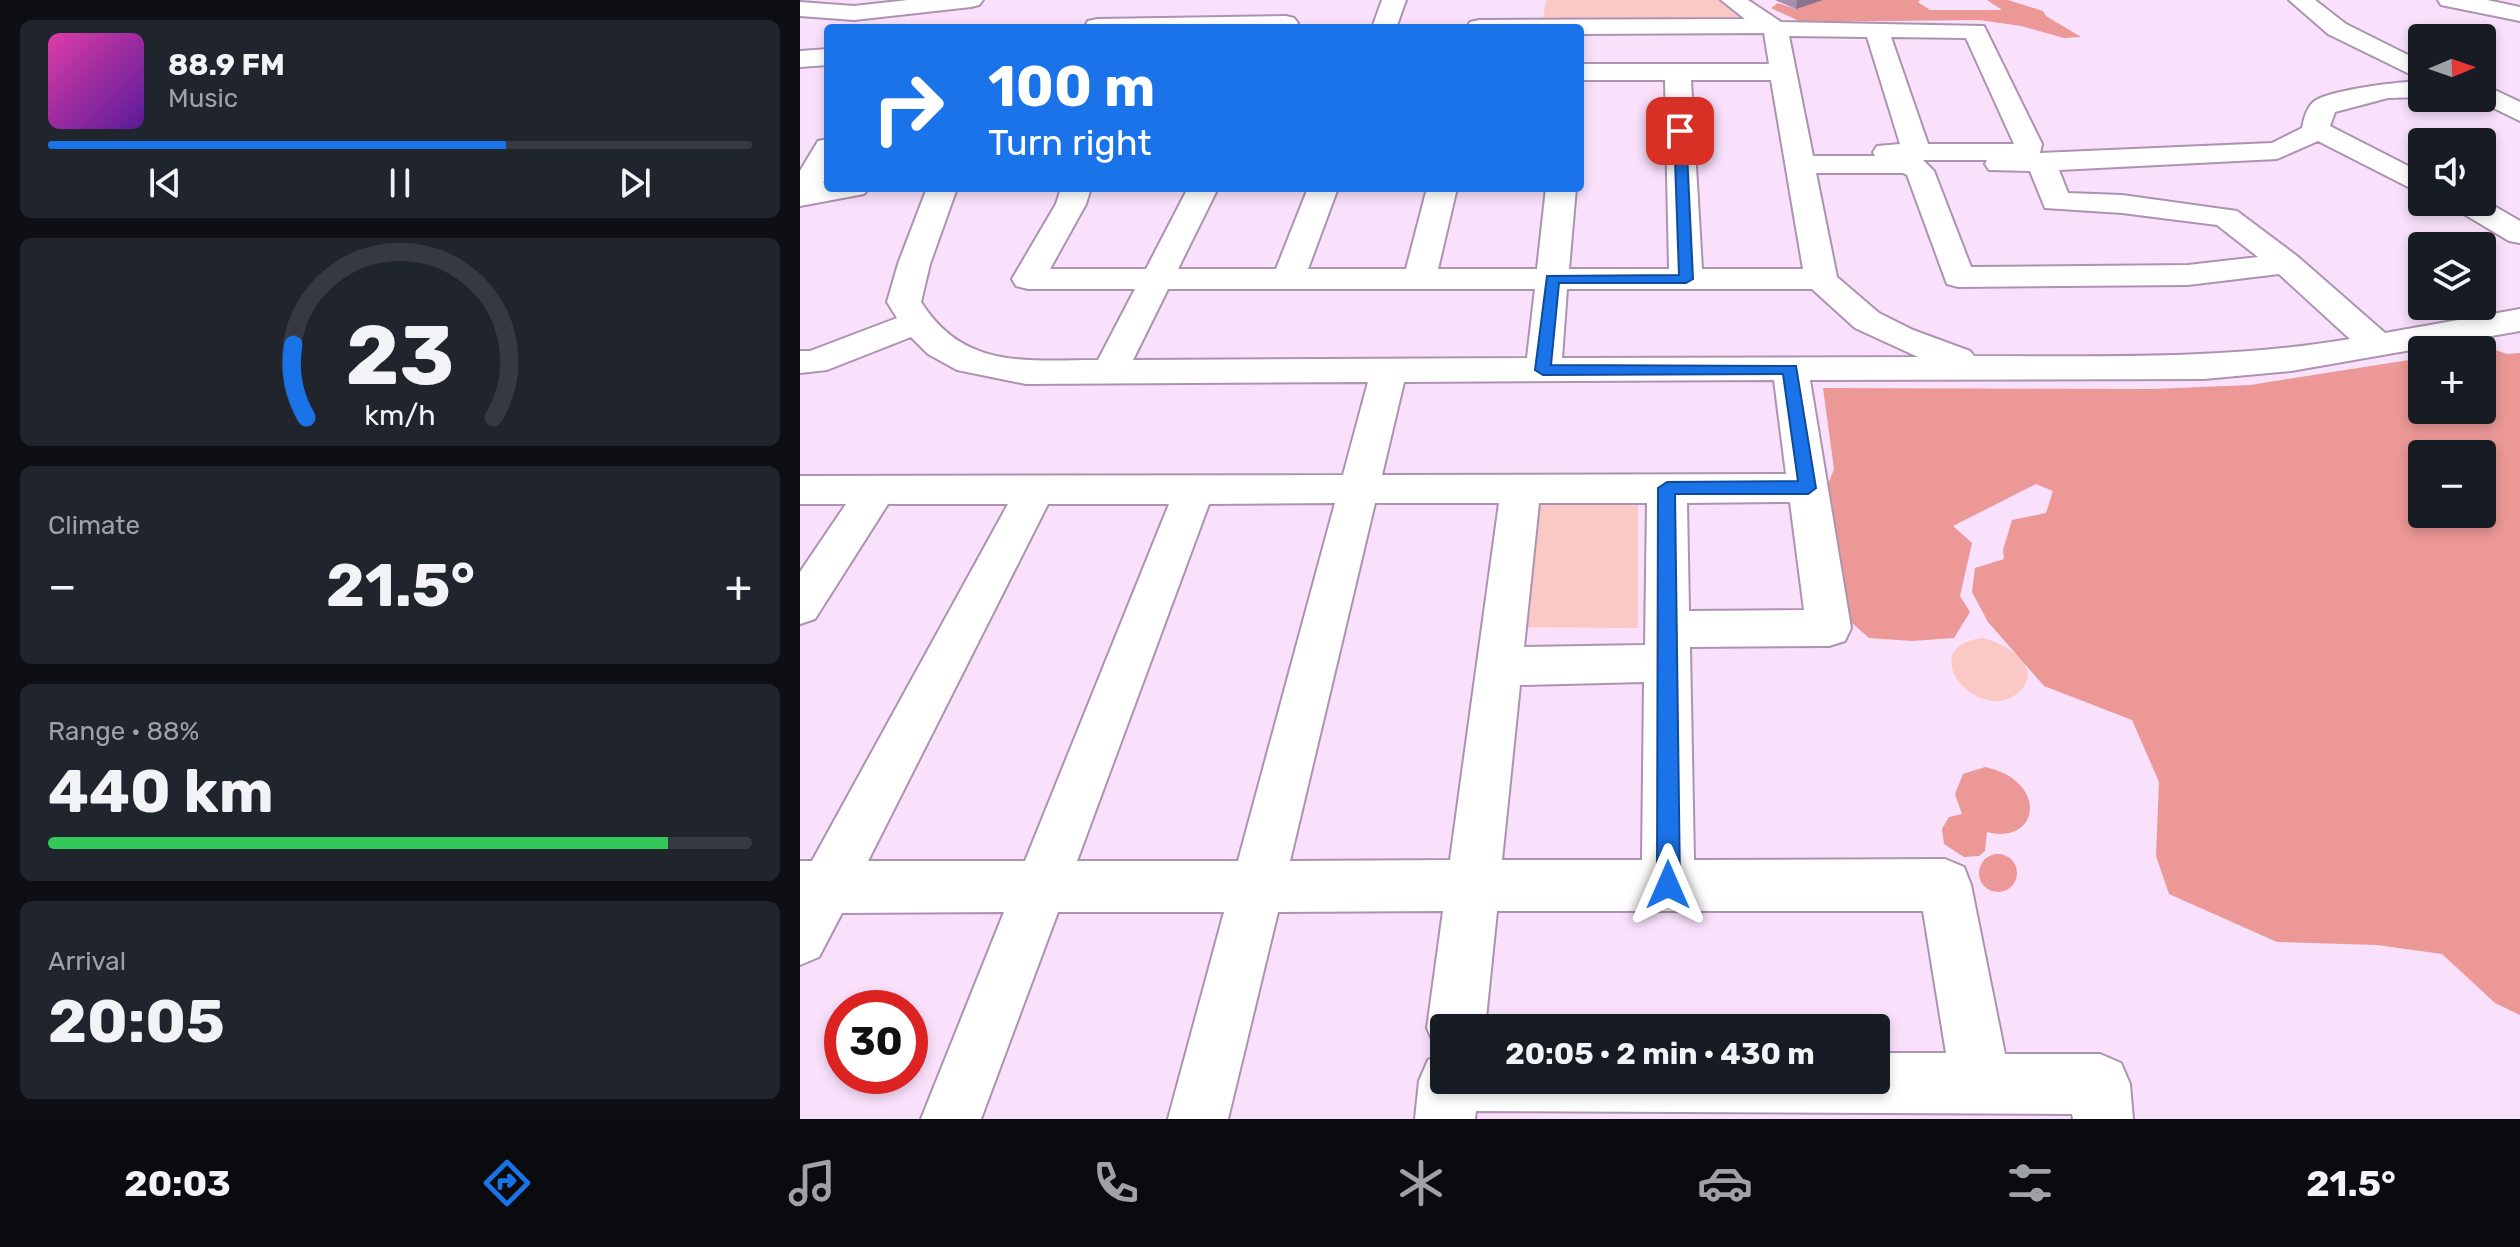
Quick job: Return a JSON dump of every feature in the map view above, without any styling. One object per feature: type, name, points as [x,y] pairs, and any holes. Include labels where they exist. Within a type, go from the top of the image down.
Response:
[{"type":"highway","points":[[2450,0],[2520,14]]},
{"type":"highway","points":[[2495,0],[2520,4]]},
{"type":"street","points":[[1286,24],[1298,0]]},
{"type":"street","points":[[1385,24],[1394,0]]},
{"type":"street","points":[[1480,24],[1485,0]]},
{"type":"street","points":[[1733,0],[1773,28],[1821,279],[1839,303],[1895,337],[1985,369]]},
{"type":"street","points":[[2301,0],[2337,29],[2408,65]]},
{"type":"street","points":[[800,9],[854,13],[956,1],[967,24]]},
{"type":"street","points":[[1095,24],[1084,9],[1106,3]]},
{"type":"street","points":[[1584,27],[1975,31],[2028,144],[2027,152],[1913,158],[1799,159]]},
{"type":"street","points":[[1876,29],[1913,158],[1958,277],[2188,275],[2286,263]]},
{"type":"street","points":[[800,59],[824,57]]},
{"type":"street","points":[[1584,72],[1782,72]]},
{"type":"street","points":[[1678,72],[1686,279]]},
{"type":"street","points":[[2317,130],[2319,113],[2326,106],[2388,90],[2408,89]]},
{"type":"street","points":[[2496,100],[2520,113]]},
{"type":"street","points":[[1913,158],[2042,164],[2277,151],[2286,149],[2317,130]]},
{"type":"street","points":[[2317,130],[2408,178]]},
{"type":"street","points":[[801,195],[824,154]]},
{"type":"street","points":[[2042,164],[2056,202],[2122,204],[2226,217],[2286,263],[2377,344]]},
{"type":"street","points":[[801,195],[824,192]]},
{"type":"street","points":[[941,192],[914,264],[904,302],[915,323],[927,336],[966,363],[1026,372],[2204,367],[2291,360],[2520,320]]},
{"type":"street","points":[[1075,192],[1028,279],[1821,279]]},
{"type":"street","points":[[1110,371],[1201,192]]},
{"type":"street","points":[[1288,279],[1321,192]]},
{"type":"street","points":[[1420,279],[1441,192]]},
{"type":"street","points":[[1543,370],[1561,192]]},
{"type":"street","points":[[2489,216],[2520,234]]},
{"type":"street","points":[[805,368],[915,323]]},
{"type":"street","points":[[1500,666],[1829,628],[1790,369]]},
{"type":"street","points":[[1198,1119],[1389,371]]},
{"type":"street","points":[[1458,1014],[1521,488]]},
{"type":"street","points":[[1667,488],[1668,885]]},
{"type":"street","points":[[800,490],[1808,488]]},
{"type":"street","points":[[951,1119],[1195,489]]},
{"type":"street","points":[[800,607],[877,490]]},
{"type":"street","points":[[800,938],[814,887],[1035,490]]},
{"type":"street","points":[[814,887],[1945,885],[1981,1084]]},
{"type":"street","points":[[1890,1083],[2100,1084],[2103,1119]]},
{"type":"shaded area","points":[[1546,0],[1721,0],[1753,21],[1542,24]]},
{"type":"shaded area","points":[[1820,0],[1920,0],[1918,2],[1930,10],[2002,10],[1987,0],[2008,0],[2043,11],[2046,16],[2081,37],[2064,38],[2021,26],[1979,20],[1801,22],[1771,8],[1778,3],[1796,9]]},
{"type":"shaded area","points":[[2496,350],[2507,354],[2520,353],[2520,1015],[2495,1003],[2442,954],[2377,945],[2277,942],[2169,894],[2156,856],[2159,782],[2132,720],[2044,686],[1988,622],[1972,592],[1975,568],[2004,559],[2003,550],[2012,520],[2046,513],[2053,491],[2036,484],[1953,526],[1972,543],[1960,596],[1970,612],[1954,638],[1912,641],[1869,638],[1843,615],[1832,536],[1828,484],[1834,469],[1823,388],[2153,389],[2250,385],[2408,360],[2408,424],[2496,424]]},
{"type":"shaded area","points":[[1521,481],[1638,481],[1638,628],[1506,627]]},
{"type":"shaded area","points":[[1982,638],[2010,650],[2024,664],[2028,673],[2026,682],[2011,698],[1991,701],[1980,698],[1962,686],[1956,677],[1951,661],[1955,650]]},
{"type":"shaded area","points":[[1985,767],[2006,774],[2020,785],[2028,797],[2030,810],[2018,830],[2005,834],[1987,832],[1985,851],[1979,856],[1964,857],[1944,844],[1942,829],[1949,817],[1962,814],[1955,794],[1963,774]]},
{"type":"shaded area","points":[[1998,854],[2011,860],[2017,873],[2011,886],[1998,892],[1985,886],[1979,873],[1985,860]]},
{"type":"route","points":[[1668,885],[1667,488],[1808,488],[1790,369],[1543,370],[1552,279],[1686,279],[1680,131]]}]
